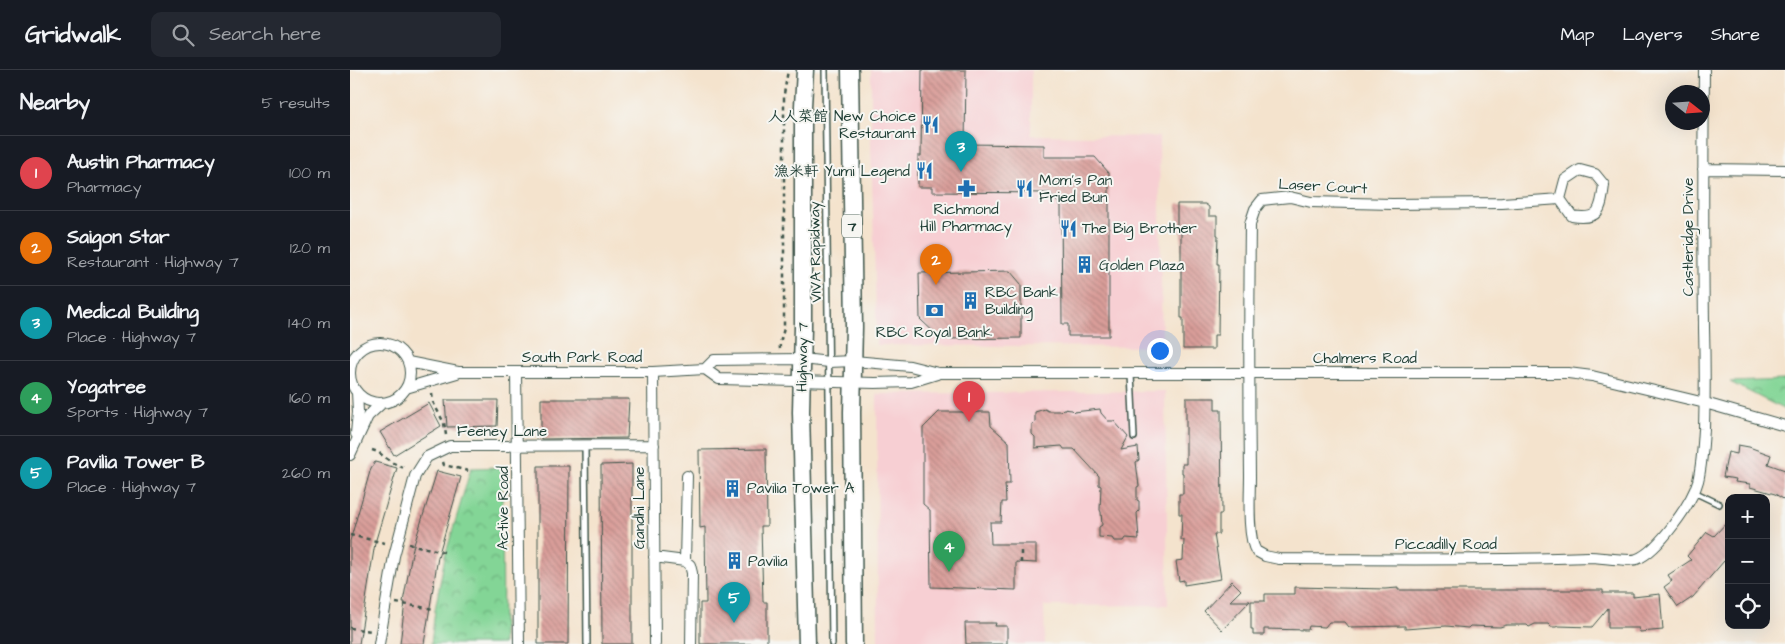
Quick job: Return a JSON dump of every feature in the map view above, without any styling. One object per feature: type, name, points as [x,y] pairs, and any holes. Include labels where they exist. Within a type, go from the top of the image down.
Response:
[{"type":"main road","name":"Highway 7","points":[[805,70],[803,106],[803,359],[801,412],[807,644]]},
{"type":"main road","name":"7","points":[[850,70],[854,361],[852,412],[854,644]]},
{"type":"street","name":"Castleridge Drive","points":[[1704,70],[1705,403]]},
{"type":"street","points":[[1580,170],[1595,174],[1604,185],[1602,201],[1598,212],[1586,219],[1572,216],[1560,198],[1565,180],[1580,170]]},
{"type":"street","points":[[1703,170],[1785,170]]},
{"type":"street","name":"Laser Court","points":[[1248,374],[1250,224],[1255,208],[1262,200],[1290,197],[1311,202],[1392,204],[1502,203],[1560,198]]},
{"type":"street","points":[[350,455],[368,416],[382,404],[400,396],[406,388],[410,371],[408,362],[403,354],[395,347],[375,344],[358,354],[351,368],[352,383],[357,392],[364,398],[382,404]]},
{"type":"street","name":"South Park Road","points":[[705,369],[714,360],[803,359],[829,362],[854,361]]},
{"type":"street","name":"Chalmers Road","points":[[854,361],[910,366],[938,373],[1568,373],[1592,376],[1705,403],[1785,426]]},
{"type":"street","name":"South Park Road","points":[[408,362],[458,372],[653,372],[705,369],[719,379],[802,381]]},
{"type":"street","name":"South Park Road","points":[[406,388],[458,372]]},
{"type":"street","name":"Active Road","points":[[516,372],[519,644]]},
{"type":"street","name":"Gandhi Lane","points":[[653,372],[655,644]]},
{"type":"street","name":"Chalmers Road","points":[[802,381],[853,383],[911,382],[938,373]]},
{"type":"street","name":"Piccadilly Road","points":[[1248,374],[1252,540],[1256,551],[1271,558],[1475,559],[1601,557],[1635,560],[1645,555],[1679,518],[1698,481],[1703,454],[1705,403]]},
{"type":"street","points":[[355,442],[358,412],[357,392]]},
{"type":"street","name":"Feeney Lane","points":[[380,644],[380,633],[397,543],[415,476],[427,457],[450,446],[654,445]]},
{"type":"street","points":[[685,561],[687,476]]},
{"type":"street","points":[[654,557],[685,561],[690,565],[692,573],[691,644]]},
{"type":"lane","name":"VIVA Rapidway","points":[[825,70],[832,644]]},
{"type":"lane","points":[[1131,374],[1134,436]]},
{"type":"lane","points":[[585,446],[587,644]]},
{"type":"lane","points":[[1693,492],[1719,504]]},
{"type":"path","points":[[780,349],[779,345],[784,327],[784,94],[788,70]]},
{"type":"path","points":[[432,394],[433,402],[444,423],[450,446]]},
{"type":"path","points":[[372,450],[391,462],[404,467],[415,476]]},
{"type":"path","points":[[436,453],[444,465],[469,471]]},
{"type":"path","points":[[350,535],[444,552]]},
{"type":"path","points":[[1022,548],[1022,562]]},
{"type":"path","points":[[386,602],[434,609]]},
{"type":"path","points":[[350,628],[380,633]]},
{"type":"shaded area","points":[[871,70],[1031,70],[1031,135],[1159,137],[1162,347],[877,345],[871,146]]},
{"type":"shaded area","points":[[1165,391],[1168,605],[1044,606],[1045,644],[878,644],[877,394]]},
{"type":"green space","points":[[1785,380],[1785,410],[1730,382]]},
{"type":"green space","points":[[502,467],[503,644],[431,644],[445,556],[471,468]]},
{"type":"building","points":[[922,70],[966,70],[965,144],[1044,145],[1044,157],[1095,157],[1109,173],[1109,336],[1068,336],[1068,324],[1062,324],[1061,206],[1050,193],[932,192],[932,187],[918,187],[918,156],[921,156]]},
{"type":"building","points":[[1177,204],[1205,204],[1209,207],[1209,216],[1217,216],[1217,264],[1219,264],[1218,335],[1214,335],[1214,349],[1183,349],[1181,231],[1177,231]]},
{"type":"building","name":"RBC Bank Building","points":[[1010,271],[1021,284],[1021,338],[941,339],[920,319],[919,273]]},
{"type":"building","points":[[1186,398],[1215,398],[1215,410],[1221,410],[1222,514],[1219,514],[1219,534],[1214,534],[1221,579],[1184,585],[1184,580],[1179,581],[1176,561],[1183,560],[1184,540],[1181,540],[1182,514],[1179,514],[1179,494],[1183,494],[1182,464],[1186,464]]},
{"type":"building","points":[[541,399],[629,399],[627,438],[541,439]]},
{"type":"building","points":[[445,400],[498,400],[497,426],[447,427]]},
{"type":"building","points":[[429,403],[441,426],[394,455],[380,432]]},
{"type":"building","points":[[1045,409],[1048,411],[1061,411],[1063,409],[1074,412],[1100,409],[1108,421],[1114,421],[1128,437],[1121,450],[1138,447],[1139,460],[1136,462],[1139,486],[1137,487],[1139,511],[1137,513],[1139,539],[1126,538],[1124,541],[1114,541],[1112,538],[1099,537],[1099,527],[1102,525],[1099,476],[1074,449],[1064,449],[1062,446],[1035,448],[1032,424],[1035,422],[1035,412]]},
{"type":"building","points":[[939,412],[990,412],[991,426],[1009,442],[1010,484],[1005,484],[1006,502],[1002,502],[1001,522],[990,522],[991,544],[1036,544],[1036,563],[1016,562],[1016,590],[931,587],[930,510],[923,504],[923,428]]},
{"type":"building","points":[[1738,445],[1771,455],[1768,464],[1785,470],[1785,500],[1775,494],[1750,487],[1750,484],[1735,482],[1736,479],[1723,477],[1728,452],[1737,454]]},
{"type":"building","name":"Pavilia","points":[[766,449],[767,526],[761,526],[763,602],[767,602],[767,644],[700,644],[700,603],[706,603],[705,527],[700,528],[699,450]]},
{"type":"building","points":[[375,462],[397,468],[375,543],[359,644],[350,644],[350,541],[371,468]]},
{"type":"building","points":[[632,464],[632,644],[602,644],[601,465]]},
{"type":"building","points":[[538,466],[569,466],[568,644],[538,644]]},
{"type":"building","points":[[437,471],[461,477],[438,557],[424,644],[400,644],[405,602],[403,602],[413,548]]},
{"type":"building","points":[[1725,524],[1725,562],[1693,597],[1678,607],[1664,587],[1672,581],[1668,575],[1691,560],[1687,556],[1707,532],[1714,536]]},
{"type":"building","points":[[1232,581],[1241,590],[1230,601],[1250,601],[1222,630],[1204,611]]},
{"type":"building","points":[[1295,587],[1398,588],[1398,590],[1603,590],[1603,593],[1633,593],[1633,597],[1660,594],[1663,630],[1640,632],[1639,628],[1608,628],[1608,608],[1592,627],[1551,627],[1548,624],[1535,624],[1529,627],[1527,625],[1506,625],[1500,627],[1470,626],[1468,628],[1446,626],[1405,629],[1405,626],[1349,627],[1345,622],[1329,622],[1325,627],[1309,626],[1308,630],[1264,629],[1264,635],[1253,635],[1253,629],[1251,629],[1251,601],[1265,601],[1265,594],[1295,594]]},
{"type":"building","points":[[965,623],[996,623],[995,626],[1007,626],[1007,644],[966,644]]},
{"type":"place","name":"人人菜館 New Choice Restaurant","points":[[930,125]]},
{"type":"place","name":"漁米軒 Yumi Legend","points":[[924,171]]},
{"type":"place","name":"Medical Building","points":[[961,172]]},
{"type":"place","name":"Richmond Hill Pharmacy","points":[[966,188]]},
{"type":"place","name":"Mom's Pan Fried Bun","points":[[1025,189]]},
{"type":"place","name":"The Big Brother","points":[[1068,228]]},
{"type":"place","name":"Golden Plaza","points":[[1085,265]]},
{"type":"place","name":"Saigon Star","points":[[936,285]]},
{"type":"place","name":"RBC Bank Building","points":[[971,301]]},
{"type":"place","name":"RBC Royal Bank","points":[[934,311]]},
{"type":"place","name":"Austin Pharmacy","points":[[969,422]]},
{"type":"place","name":"Pavilia Tower A","points":[[733,488]]},
{"type":"place","name":"Pavilia","points":[[734,561]]},
{"type":"place","name":"Yogatree","points":[[949,572]]},
{"type":"place","name":"Pavilia Tower B","points":[[734,623]]}]
